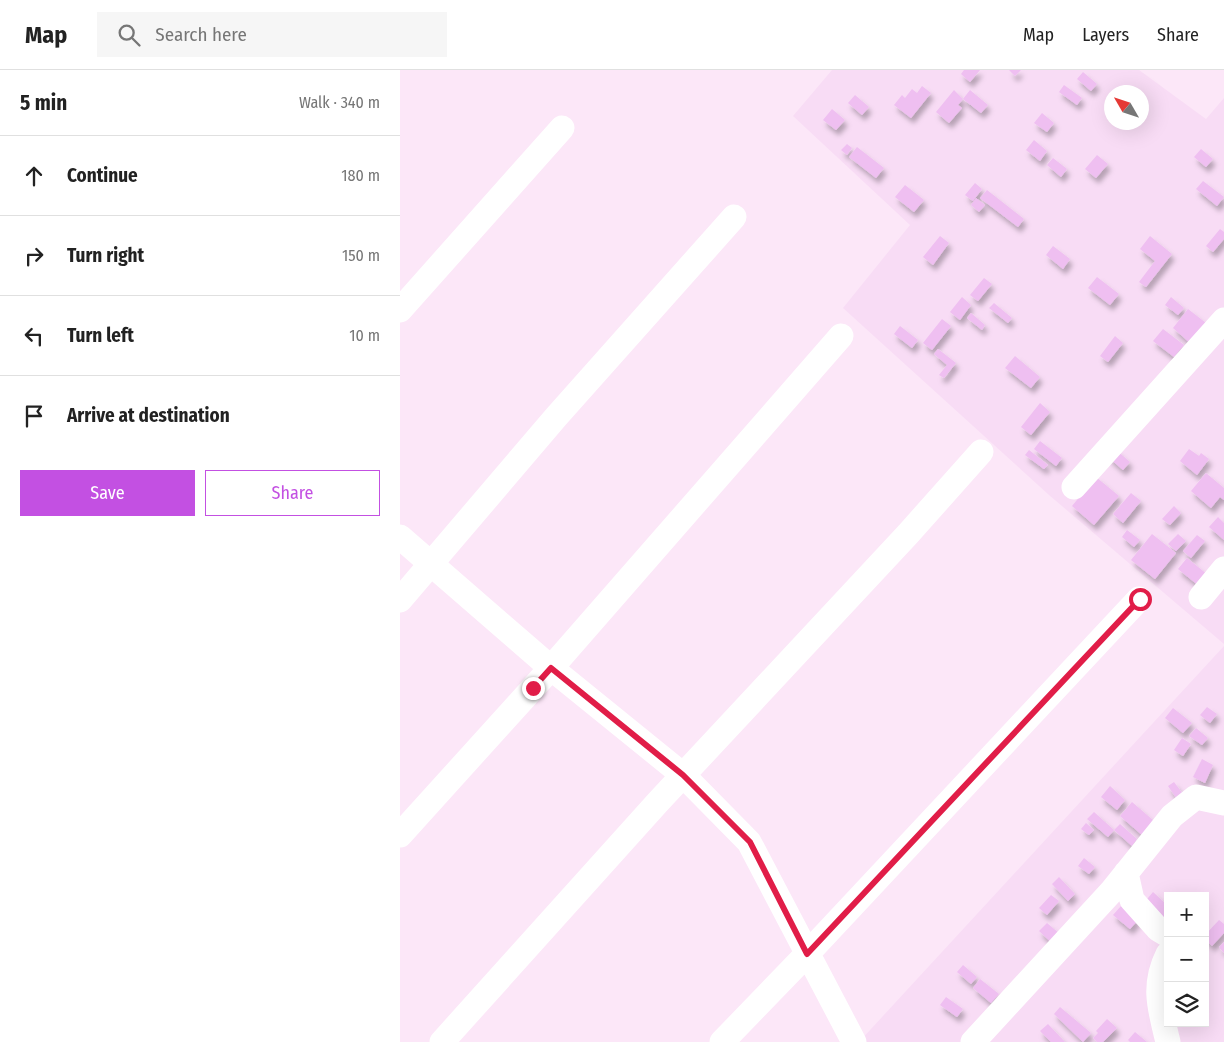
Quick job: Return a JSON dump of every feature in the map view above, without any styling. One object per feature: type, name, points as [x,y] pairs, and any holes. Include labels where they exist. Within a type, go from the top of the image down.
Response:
[{"type":"street","points":[[400,310],[562,128]]},
{"type":"street","points":[[400,600],[563,409],[734,216]]},
{"type":"street","points":[[1074,487],[1224,320]]},
{"type":"street","points":[[400,835],[551,668],[841,336]]},
{"type":"street","points":[[442,1042],[683,775],[901,541],[981,452]]},
{"type":"street","points":[[400,537],[551,668],[683,775],[750,842],[854,1042]]},
{"type":"street","points":[[1201,597],[1224,569]]},
{"type":"street","points":[[722,1042],[1140,599]]},
{"type":"street","points":[[973,1042],[1126,872],[1172,816],[1196,797],[1224,803]]},
{"type":"street","points":[[1126,872],[1132,900],[1158,930],[1164,933]]},
{"type":"street","points":[[1164,962],[1160,970],[1158,1001],[1168,1042]]},
{"type":"shaded area","points":[[832,70],[1139,70],[1206,119],[1224,98],[1224,644],[1049,495],[843,308],[910,225],[793,116]]},
{"type":"shaded area","points":[[1224,646],[1224,1042],[859,1042]]},
{"type":"building","points":[[964,70],[980,70],[970,82],[961,74]]},
{"type":"building","points":[[1009,70],[1021,70],[1015,76]]},
{"type":"building","points":[[1083,72],[1097,84],[1091,91],[1077,79]]},
{"type":"building","points":[[1064,85],[1082,98],[1077,105],[1059,92]]},
{"type":"building","points":[[922,86],[931,93],[911,118],[894,105],[902,95],[905,98],[912,89],[917,93]]},
{"type":"building","points":[[954,90],[963,99],[958,105],[962,108],[949,123],[936,112]]},
{"type":"building","points":[[970,90],[988,105],[981,113],[963,99]]},
{"type":"building","points":[[855,95],[869,107],[862,115],[848,103]]},
{"type":"building","points":[[832,109],[845,120],[836,130],[823,120]]},
{"type":"building","points":[[1042,113],[1054,123],[1047,132],[1034,123]]},
{"type":"building","points":[[1034,140],[1047,151],[1040,161],[1026,150]]},
{"type":"building","points":[[847,144],[852,148],[847,155],[841,150]]},
{"type":"building","points":[[857,147],[884,168],[876,178],[849,157]]},
{"type":"building","points":[[1201,149],[1213,159],[1206,167],[1194,157]]},
{"type":"building","points":[[1097,155],[1108,164],[1096,178],[1085,169]]},
{"type":"building","points":[[1053,158],[1067,169],[1061,177],[1047,165]]},
{"type":"building","points":[[1203,181],[1224,197],[1217,206],[1196,189]]},
{"type":"building","points":[[975,183],[982,189],[973,201],[965,195]]},
{"type":"building","points":[[905,185],[924,200],[914,212],[895,197]]},
{"type":"building","points":[[987,190],[1024,219],[1018,227],[980,198]]},
{"type":"building","points":[[976,198],[985,205],[979,212],[971,205]]},
{"type":"building","points":[[1220,229],[1224,232],[1224,239],[1213,252],[1206,246]]},
{"type":"building","points":[[940,236],[949,243],[933,265],[923,257]]},
{"type":"building","points":[[1150,236],[1172,254],[1146,287],[1139,282],[1155,261],[1140,249]]},
{"type":"building","points":[[1053,246],[1070,259],[1063,269],[1046,255]]},
{"type":"building","points":[[1097,277],[1119,294],[1110,305],[1088,288]]},
{"type":"building","points":[[984,278],[992,284],[978,301],[970,295]]},
{"type":"building","points":[[962,297],[971,305],[960,320],[950,312]]},
{"type":"building","points":[[1171,297],[1184,308],[1178,315],[1165,305]]},
{"type":"building","points":[[994,303],[1012,318],[1008,323],[989,308]]},
{"type":"building","points":[[1188,309],[1206,323],[1190,343],[1173,328]]},
{"type":"building","points":[[971,313],[985,325],[982,330],[967,318]]},
{"type":"building","points":[[942,319],[951,326],[932,350],[923,343]]},
{"type":"building","points":[[900,326],[918,340],[912,348],[894,334]]},
{"type":"building","points":[[1163,329],[1184,345],[1174,357],[1153,341]]},
{"type":"building","points":[[1115,336],[1123,343],[1108,362],[1100,356]]},
{"type":"building","points":[[938,349],[956,363],[944,378],[939,375],[947,365],[934,354]]},
{"type":"building","points":[[1015,356],[1040,377],[1031,388],[1005,368]]},
{"type":"building","points":[[1040,403],[1050,412],[1031,435],[1021,427]]},
{"type":"building","points":[[1040,441],[1062,458],[1056,466],[1034,449]]},
{"type":"building","points":[[1115,449],[1130,462],[1123,470],[1108,457]]},
{"type":"building","points":[[1189,449],[1199,456],[1201,453],[1209,459],[1197,475],[1180,461]]},
{"type":"building","points":[[1029,450],[1048,465],[1044,469],[1025,455]]},
{"type":"building","points":[[1206,473],[1224,488],[1224,500],[1220,497],[1211,508],[1191,491]]},
{"type":"building","points":[[1096,477],[1119,496],[1094,525],[1072,506]]},
{"type":"building","points":[[1131,493],[1141,501],[1123,523],[1113,514]]},
{"type":"building","points":[[1174,506],[1181,513],[1170,525],[1162,519]]},
{"type":"building","points":[[1218,517],[1224,523],[1224,540],[1209,527]]},
{"type":"building","points":[[1127,530],[1140,540],[1134,547],[1122,537]]},
{"type":"building","points":[[1152,534],[1176,553],[1155,579],[1131,560]]},
{"type":"building","points":[[1178,534],[1186,541],[1176,551],[1168,544]]},
{"type":"building","points":[[1197,535],[1205,541],[1191,558],[1183,551]]},
{"type":"building","points":[[1187,558],[1208,575],[1199,586],[1178,569]]},
{"type":"building","points":[[1207,707],[1217,714],[1210,723],[1200,715]]},
{"type":"building","points":[[1173,708],[1192,723],[1183,733],[1165,718]]},
{"type":"building","points":[[1196,728],[1208,738],[1202,745],[1189,736]]},
{"type":"building","points":[[1182,738],[1191,744],[1183,756],[1174,750]]},
{"type":"building","points":[[1202,759],[1213,765],[1205,783],[1193,777]]},
{"type":"building","points":[[1174,782],[1186,798],[1179,802],[1168,786]]},
{"type":"building","points":[[1110,786],[1125,800],[1117,810],[1101,797]]},
{"type":"building","points":[[1132,802],[1154,821],[1142,835],[1120,816]]},
{"type":"building","points":[[1094,812],[1114,830],[1108,837],[1087,819]]},
{"type":"building","points":[[1086,823],[1094,830],[1089,835],[1081,829]]},
{"type":"building","points":[[1120,824],[1137,839],[1132,846],[1114,830]]},
{"type":"building","points":[[1084,858],[1095,867],[1089,874],[1078,866]]},
{"type":"building","points":[[1059,877],[1075,894],[1068,901],[1052,884]]},
{"type":"building","points":[[1153,892],[1164,902],[1164,919],[1143,904]]},
{"type":"building","points":[[1051,895],[1059,901],[1047,915],[1039,908]]},
{"type":"building","points":[[1121,906],[1138,920],[1130,929],[1113,915]]},
{"type":"building","points":[[1219,920],[1224,924],[1224,933],[1212,946],[1209,943],[1209,931]]},
{"type":"building","points":[[1047,923],[1060,934],[1052,943],[1039,931]]},
{"type":"building","points":[[1224,942],[1224,953],[1219,947]]},
{"type":"building","points":[[963,965],[977,977],[971,984],[957,972]]},
{"type":"building","points":[[980,979],[999,994],[991,1003],[973,988]]},
{"type":"building","points":[[946,997],[963,1009],[957,1017],[940,1005]]},
{"type":"building","points":[[1060,1007],[1091,1033],[1083,1042],[1054,1014]]},
{"type":"building","points":[[1107,1019],[1117,1028],[1103,1042],[1097,1042],[1093,1038],[1098,1033],[1096,1031]]},
{"type":"building","points":[[1048,1024],[1065,1042],[1051,1042],[1040,1031]]},
{"type":"building","points":[[1135,1032],[1147,1042],[1130,1042],[1128,1040]]},
{"type":"route","points":[[533,688],[551,668],[683,775],[750,842],[807,954],[1101,643],[1140,599]]}]
